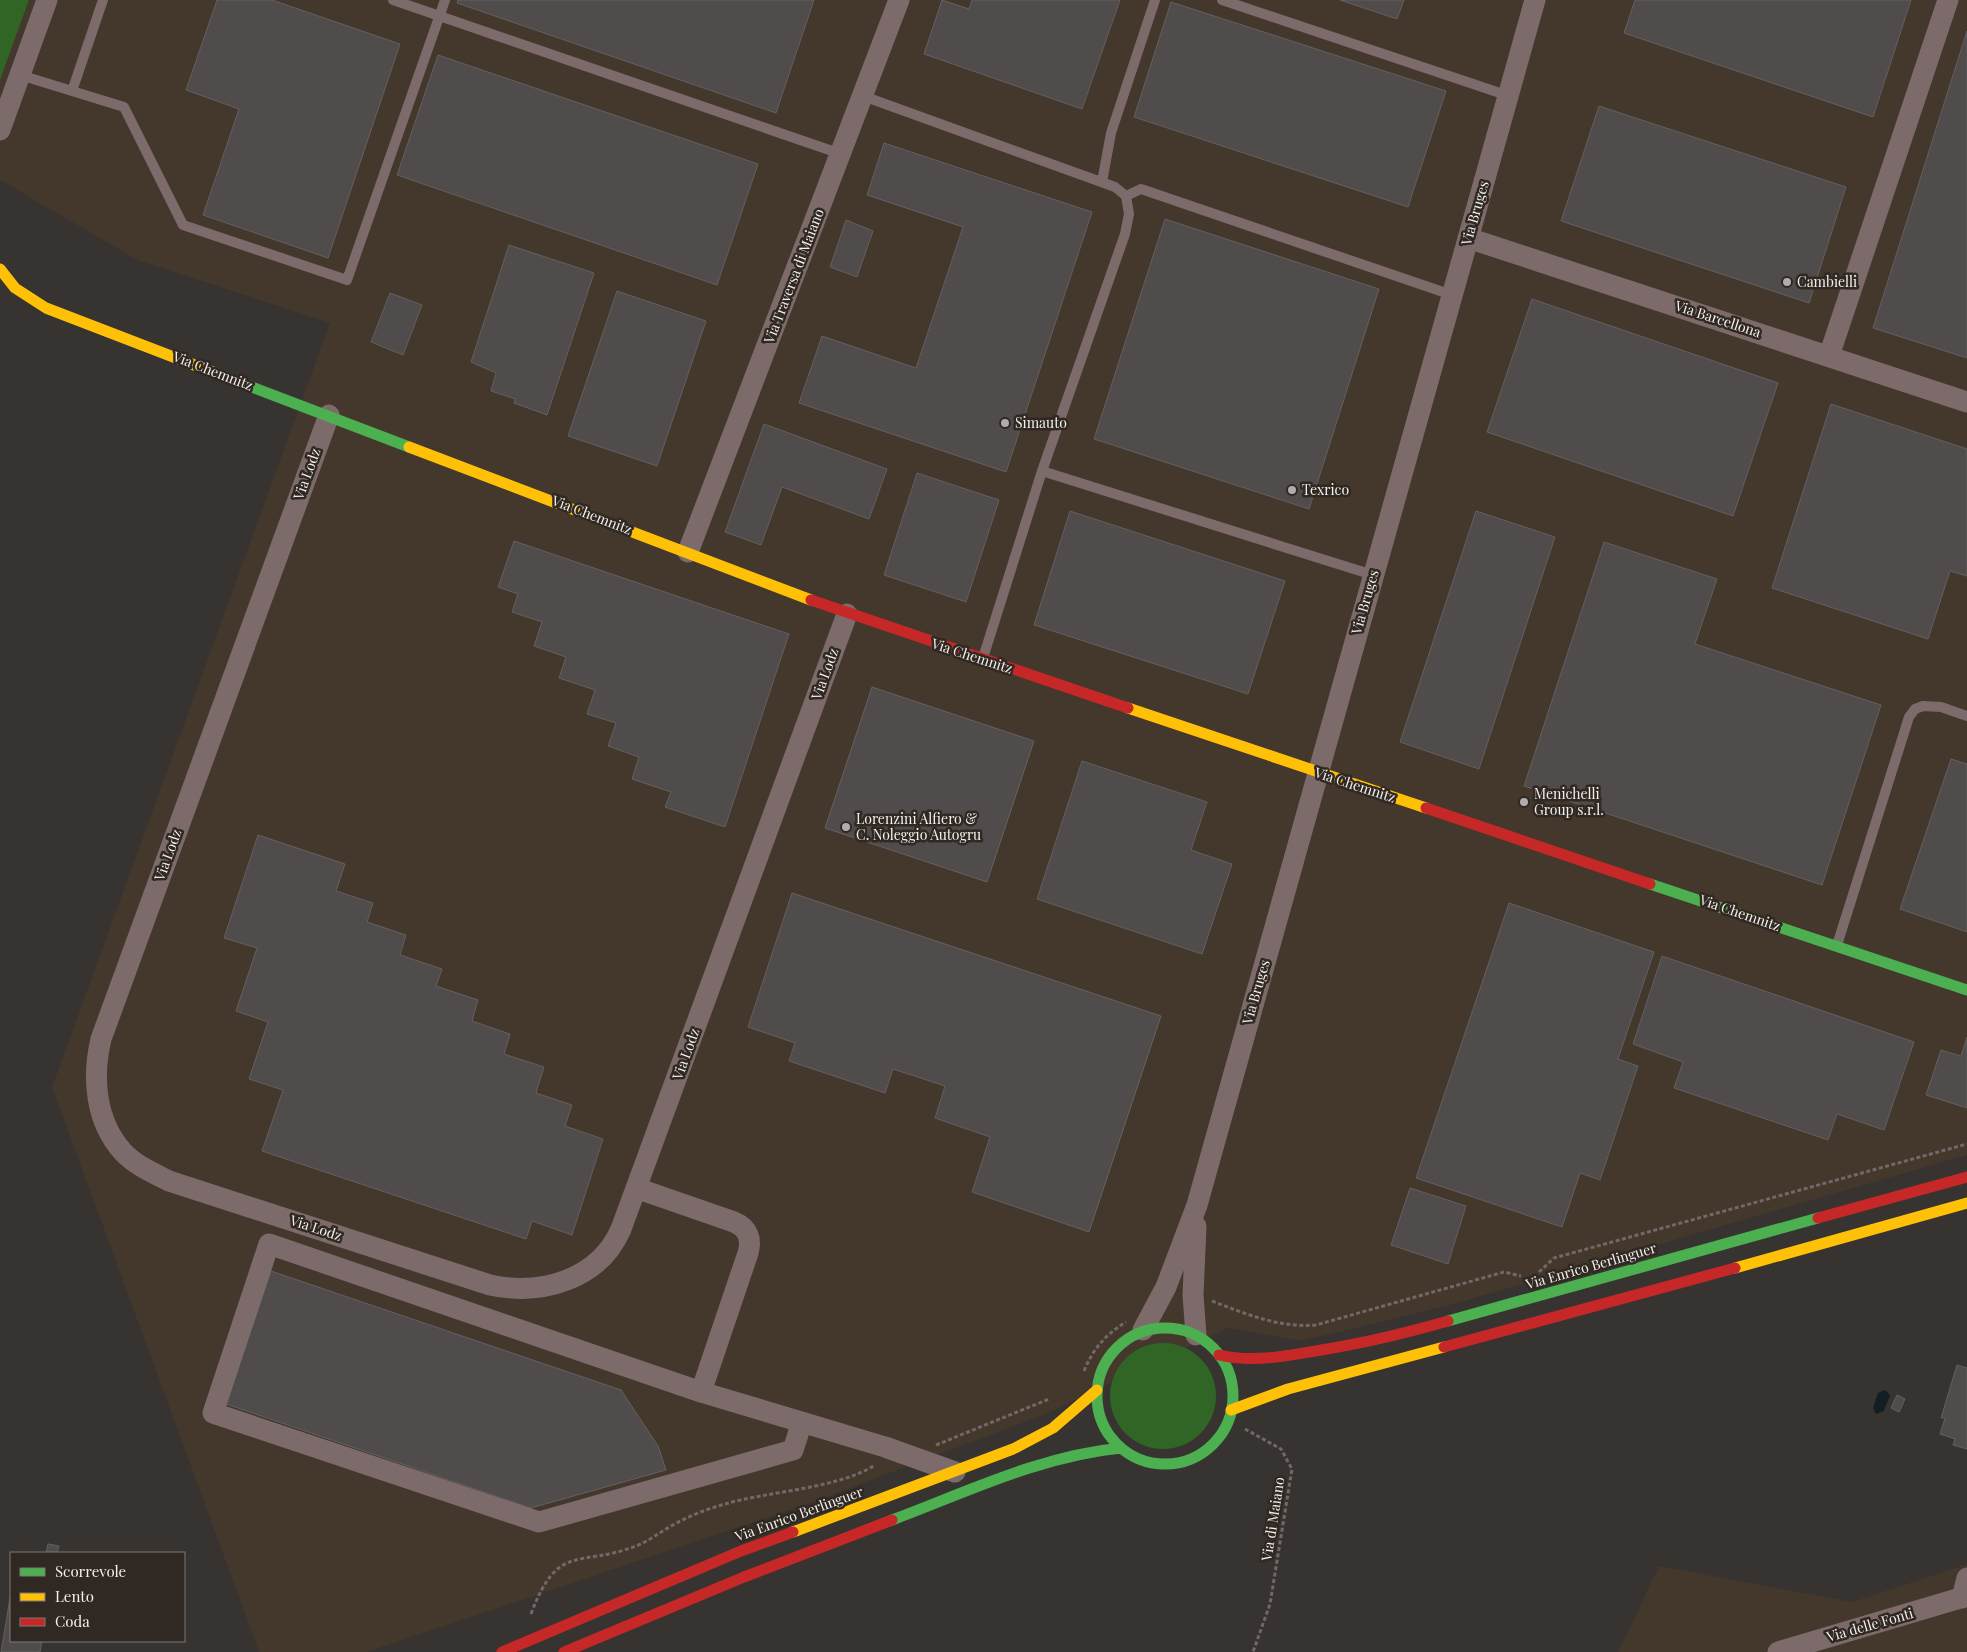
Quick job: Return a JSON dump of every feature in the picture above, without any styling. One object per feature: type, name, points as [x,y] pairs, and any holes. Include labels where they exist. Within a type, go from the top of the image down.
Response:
[{"type":"main road","name":"Via Chemnitz","points":[[0,269],[15,288],[46,308],[847,614],[1967,990]]},
{"type":"main road","name":"Via Enrico Berlinguer","points":[[1219,1355],[1236,1359],[1266,1360],[1379,1340],[1967,1177]]},
{"type":"main road","points":[[1229,1415],[1272,1394],[1804,1250],[1967,1203]]},
{"type":"main road","points":[[1138,1324],[1172,1328],[1196,1335],[1219,1355],[1231,1384],[1229,1415],[1220,1434],[1210,1446],[1197,1456],[1182,1462],[1166,1464],[1150,1462],[1135,1457],[1121,1448],[1112,1439],[1102,1422],[1097,1403],[1097,1390],[1103,1367],[1109,1357],[1126,1340],[1138,1324]]},
{"type":"main road","name":"Via Enrico Berlinguer","points":[[502,1652],[740,1551],[955,1472],[1040,1436],[1066,1418],[1097,1390]]},
{"type":"main road","points":[[564,1652],[751,1572],[962,1493],[1072,1454],[1121,1448]]},
{"type":"street","points":[[0,130],[46,0]]},
{"type":"street","name":"Via Traversa di Maiano","points":[[688,552],[899,0]]},
{"type":"street","name":"Via Bruges","points":[[1138,1324],[1166,1287],[1197,1205],[1535,0]]},
{"type":"street","points":[[1829,356],[1948,0]]},
{"type":"street","name":"Via Barcellona","points":[[1468,238],[1967,402]]},
{"type":"street","name":"Via Lodz","points":[[329,415],[101,1039],[96,1058],[99,1107],[109,1129],[123,1152],[145,1169],[168,1181],[490,1285],[526,1290],[546,1287],[568,1280],[588,1269],[616,1241],[847,614]]},
{"type":"street","points":[[636,1188],[734,1222],[743,1227],[749,1236],[748,1253],[701,1392]]},
{"type":"street","name":"Via Bruges","points":[[1196,1335],[1193,1295],[1197,1205]]},
{"type":"street","points":[[802,1422],[793,1450],[539,1522],[213,1413],[269,1244],[701,1392],[802,1422],[885,1447],[955,1472]]},
{"type":"street","name":"Via delle Fonti","points":[[1778,1652],[1965,1591]]},
{"type":"lane","points":[[72,91],[103,0]]},
{"type":"lane","points":[[393,0],[840,154]]},
{"type":"lane","points":[[20,75],[124,107],[183,225],[347,280],[445,0]]},
{"type":"lane","points":[[1102,182],[1111,133],[1155,0]]},
{"type":"lane","points":[[1222,0],[1508,96]]},
{"type":"lane","points":[[863,96],[1116,187],[1126,196],[1129,214],[1125,234],[1042,471],[982,659]]},
{"type":"lane","points":[[1126,196],[1141,188],[1452,295]]},
{"type":"lane","points":[[1042,471],[1373,575]]},
{"type":"lane","points":[[1837,946],[1909,717],[1916,708],[1932,706],[1967,716]]},
{"type":"path","points":[[1537,1274],[1554,1258],[1967,1144]]},
{"type":"path","points":[[1193,1295],[1275,1323],[1303,1326],[1316,1325],[1504,1272],[1522,1277]]},
{"type":"path","points":[[1082,1377],[1098,1345],[1114,1330],[1138,1324]]},
{"type":"path","points":[[928,1448],[1053,1397]]},
{"type":"path","name":"Via di Maiano","points":[[1229,1415],[1281,1449],[1292,1469],[1270,1604],[1253,1652]]},
{"type":"path","points":[[530,1617],[542,1586],[550,1576],[568,1562],[639,1545],[696,1513],[726,1503],[860,1474],[881,1459],[885,1447]]},
{"type":"shaded area","points":[[29,0],[1967,0],[1967,1155],[1447,1306],[1301,1341],[1228,1328],[1046,1414],[805,1505],[367,1652],[259,1652],[52,1087],[330,323],[137,260],[0,180],[0,80]]},
{"type":"shaded area","points":[[1885,1390],[1890,1395],[1884,1411],[1876,1414],[1873,1408],[1878,1393]]},
{"type":"shaded area","points":[[1967,1564],[1967,1652],[1618,1652],[1659,1566],[1852,1602]]},
{"type":"green space","points":[[0,0],[29,0],[0,80]]},
{"type":"green space","points":[[1163,1343],[1183,1347],[1200,1359],[1212,1376],[1216,1396],[1212,1416],[1200,1433],[1183,1445],[1163,1449],[1143,1445],[1126,1433],[1114,1416],[1110,1396],[1114,1376],[1126,1359],[1143,1347]]},
{"type":"building","points":[[217,0],[272,0],[400,44],[328,258],[203,215],[239,109],[186,90]]},
{"type":"building","points":[[458,0],[814,0],[776,113],[457,3]]},
{"type":"building","points":[[942,0],[969,9],[972,0],[1120,0],[1082,109],[924,54]]},
{"type":"building","points":[[1340,0],[1404,0],[1397,19]]},
{"type":"building","points":[[1635,0],[1911,0],[1873,117],[1624,33]]},
{"type":"building","points":[[1171,2],[1446,91],[1408,207],[1134,117]]},
{"type":"building","points":[[1967,31],[1967,358],[1873,328]]},
{"type":"building","points":[[438,55],[758,164],[717,285],[397,175]]},
{"type":"building","points":[[1599,106],[1846,187],[1809,303],[1561,221]]},
{"type":"building","points":[[884,143],[1092,212],[1006,472],[799,403],[822,336],[916,368],[963,227],[867,195]]},
{"type":"building","points":[[1165,219],[1379,289],[1309,509],[1094,439]]},
{"type":"building","points":[[846,220],[873,231],[857,277],[830,267]]},
{"type":"building","points":[[509,245],[594,273],[547,415],[514,403],[515,399],[491,391],[496,373],[471,362]]},
{"type":"building","points":[[617,291],[706,321],[657,466],[568,436]]},
{"type":"building","points":[[390,293],[422,305],[403,355],[371,342]]},
{"type":"building","points":[[1532,299],[1778,383],[1733,516],[1487,432]]},
{"type":"building","points":[[1831,404],[1967,449],[1967,576],[1950,571],[1928,639],[1772,588]]},
{"type":"building","points":[[764,424],[887,469],[869,519],[782,487],[761,545],[725,532]]},
{"type":"building","points":[[917,473],[999,500],[966,602],[884,575]]},
{"type":"building","points":[[1070,511],[1285,581],[1248,694],[1034,625]]},
{"type":"building","points":[[1476,511],[1555,537],[1479,769],[1400,742]]},
{"type":"building","points":[[514,541],[789,634],[725,827],[665,807],[671,792],[632,779],[639,757],[608,746],[616,723],[587,714],[595,690],[559,678],[566,657],[534,646],[542,622],[512,612],[518,594],[498,587]]},
{"type":"building","points":[[1604,542],[1717,579],[1695,644],[1881,705],[1822,885],[1524,786]]},
{"type":"building","points":[[872,687],[1034,741],[987,882],[825,828]]},
{"type":"building","points":[[1951,759],[1967,764],[1967,932],[1900,909]]},
{"type":"building","points":[[1082,761],[1207,802],[1191,850],[1232,864],[1202,954],[1037,899]]},
{"type":"building","points":[[258,835],[345,864],[336,891],[373,903],[367,922],[406,935],[400,955],[442,969],[436,986],[478,1000],[472,1021],[510,1034],[504,1054],[544,1067],[536,1093],[572,1105],[565,1126],[603,1139],[572,1235],[532,1221],[526,1239],[262,1151],[283,1090],[249,1079],[268,1022],[236,1011],[257,948],[224,938]]},
{"type":"building","points":[[792,893],[1161,1016],[1089,1232],[972,1192],[990,1137],[935,1118],[945,1086],[893,1069],[885,1093],[789,1061],[795,1043],[748,1027]]},
{"type":"building","points":[[1509,903],[1654,952],[1618,1059],[1638,1066],[1600,1180],[1580,1173],[1562,1227],[1416,1178]]},
{"type":"building","points":[[1662,956],[1914,1042],[1884,1130],[1837,1114],[1828,1140],[1674,1088],[1683,1062],[1633,1044]]},
{"type":"building","points":[[1967,1037],[1967,1108],[1926,1095],[1941,1050],[1961,1056]]},
{"type":"building","points":[[1410,1188],[1466,1206],[1448,1264],[1391,1245]]},
{"type":"building","points":[[271,1271],[621,1390],[658,1446],[666,1470],[531,1508],[226,1404]]},
{"type":"building","points":[[1957,1365],[1967,1368],[1967,1449],[1953,1445],[1955,1439],[1940,1434],[1945,1418],[1941,1418]]},
{"type":"building","points":[[1897,1395],[1905,1399],[1899,1412],[1891,1408]]},
{"type":"building","points":[[48,1544],[59,1546],[57,1552],[46,1552]]},
{"type":"building","points":[[10,1598],[10,1642],[42,1642],[40,1652],[1,1652]]},
{"type":"traffic: fast","points":[[215,373],[409,447]]},
{"type":"traffic: fast","points":[[1650,884],[1967,990]]},
{"type":"traffic: fast","points":[[1448,1321],[1818,1218]]},
{"type":"traffic: fast","points":[[1165,1328],[1191,1334],[1213,1348],[1227,1370],[1233,1396],[1227,1422],[1213,1444],[1191,1458],[1165,1464],[1139,1458],[1117,1444],[1103,1422],[1097,1396],[1103,1370],[1117,1348],[1139,1334],[1165,1328]]},
{"type":"traffic: fast","points":[[892,1520],[1004,1476],[1091,1452],[1121,1448]]},
{"type":"traffic: slow","points":[[0,269],[15,288],[46,308],[215,373]]},
{"type":"traffic: slow","points":[[409,447],[811,600]]},
{"type":"traffic: slow","points":[[1128,708],[1426,808]]},
{"type":"traffic: slow","points":[[1735,1268],[1967,1203]]},
{"type":"traffic: slow","points":[[1231,1410],[1288,1389],[1444,1347]]},
{"type":"traffic: slow","points":[[793,1532],[1013,1449],[1053,1428],[1097,1390]]},
{"type":"traffic: jam","points":[[811,600],[1128,708]]},
{"type":"traffic: jam","points":[[1426,808],[1650,884]]},
{"type":"traffic: jam","points":[[1818,1218],[1967,1177]]},
{"type":"traffic: jam","points":[[1444,1347],[1735,1268]]},
{"type":"traffic: jam","points":[[1219,1355],[1257,1359],[1283,1356],[1369,1341],[1448,1321]]},
{"type":"traffic: jam","points":[[564,1652],[744,1577],[892,1520]]},
{"type":"traffic: jam","points":[[502,1652],[741,1551],[793,1532]]},
{"type":"place","name":"Cambielli","points":[[1787,282]]},
{"type":"place","name":"Simauto","points":[[1005,423]]},
{"type":"place","name":"Texrico","points":[[1292,490]]},
{"type":"place","name":"Menichelli Group s.r.l.","points":[[1524,802]]},
{"type":"place","name":"Lorenzini Alfiero & C. Noleggio Autogru","points":[[846,827]]}]
